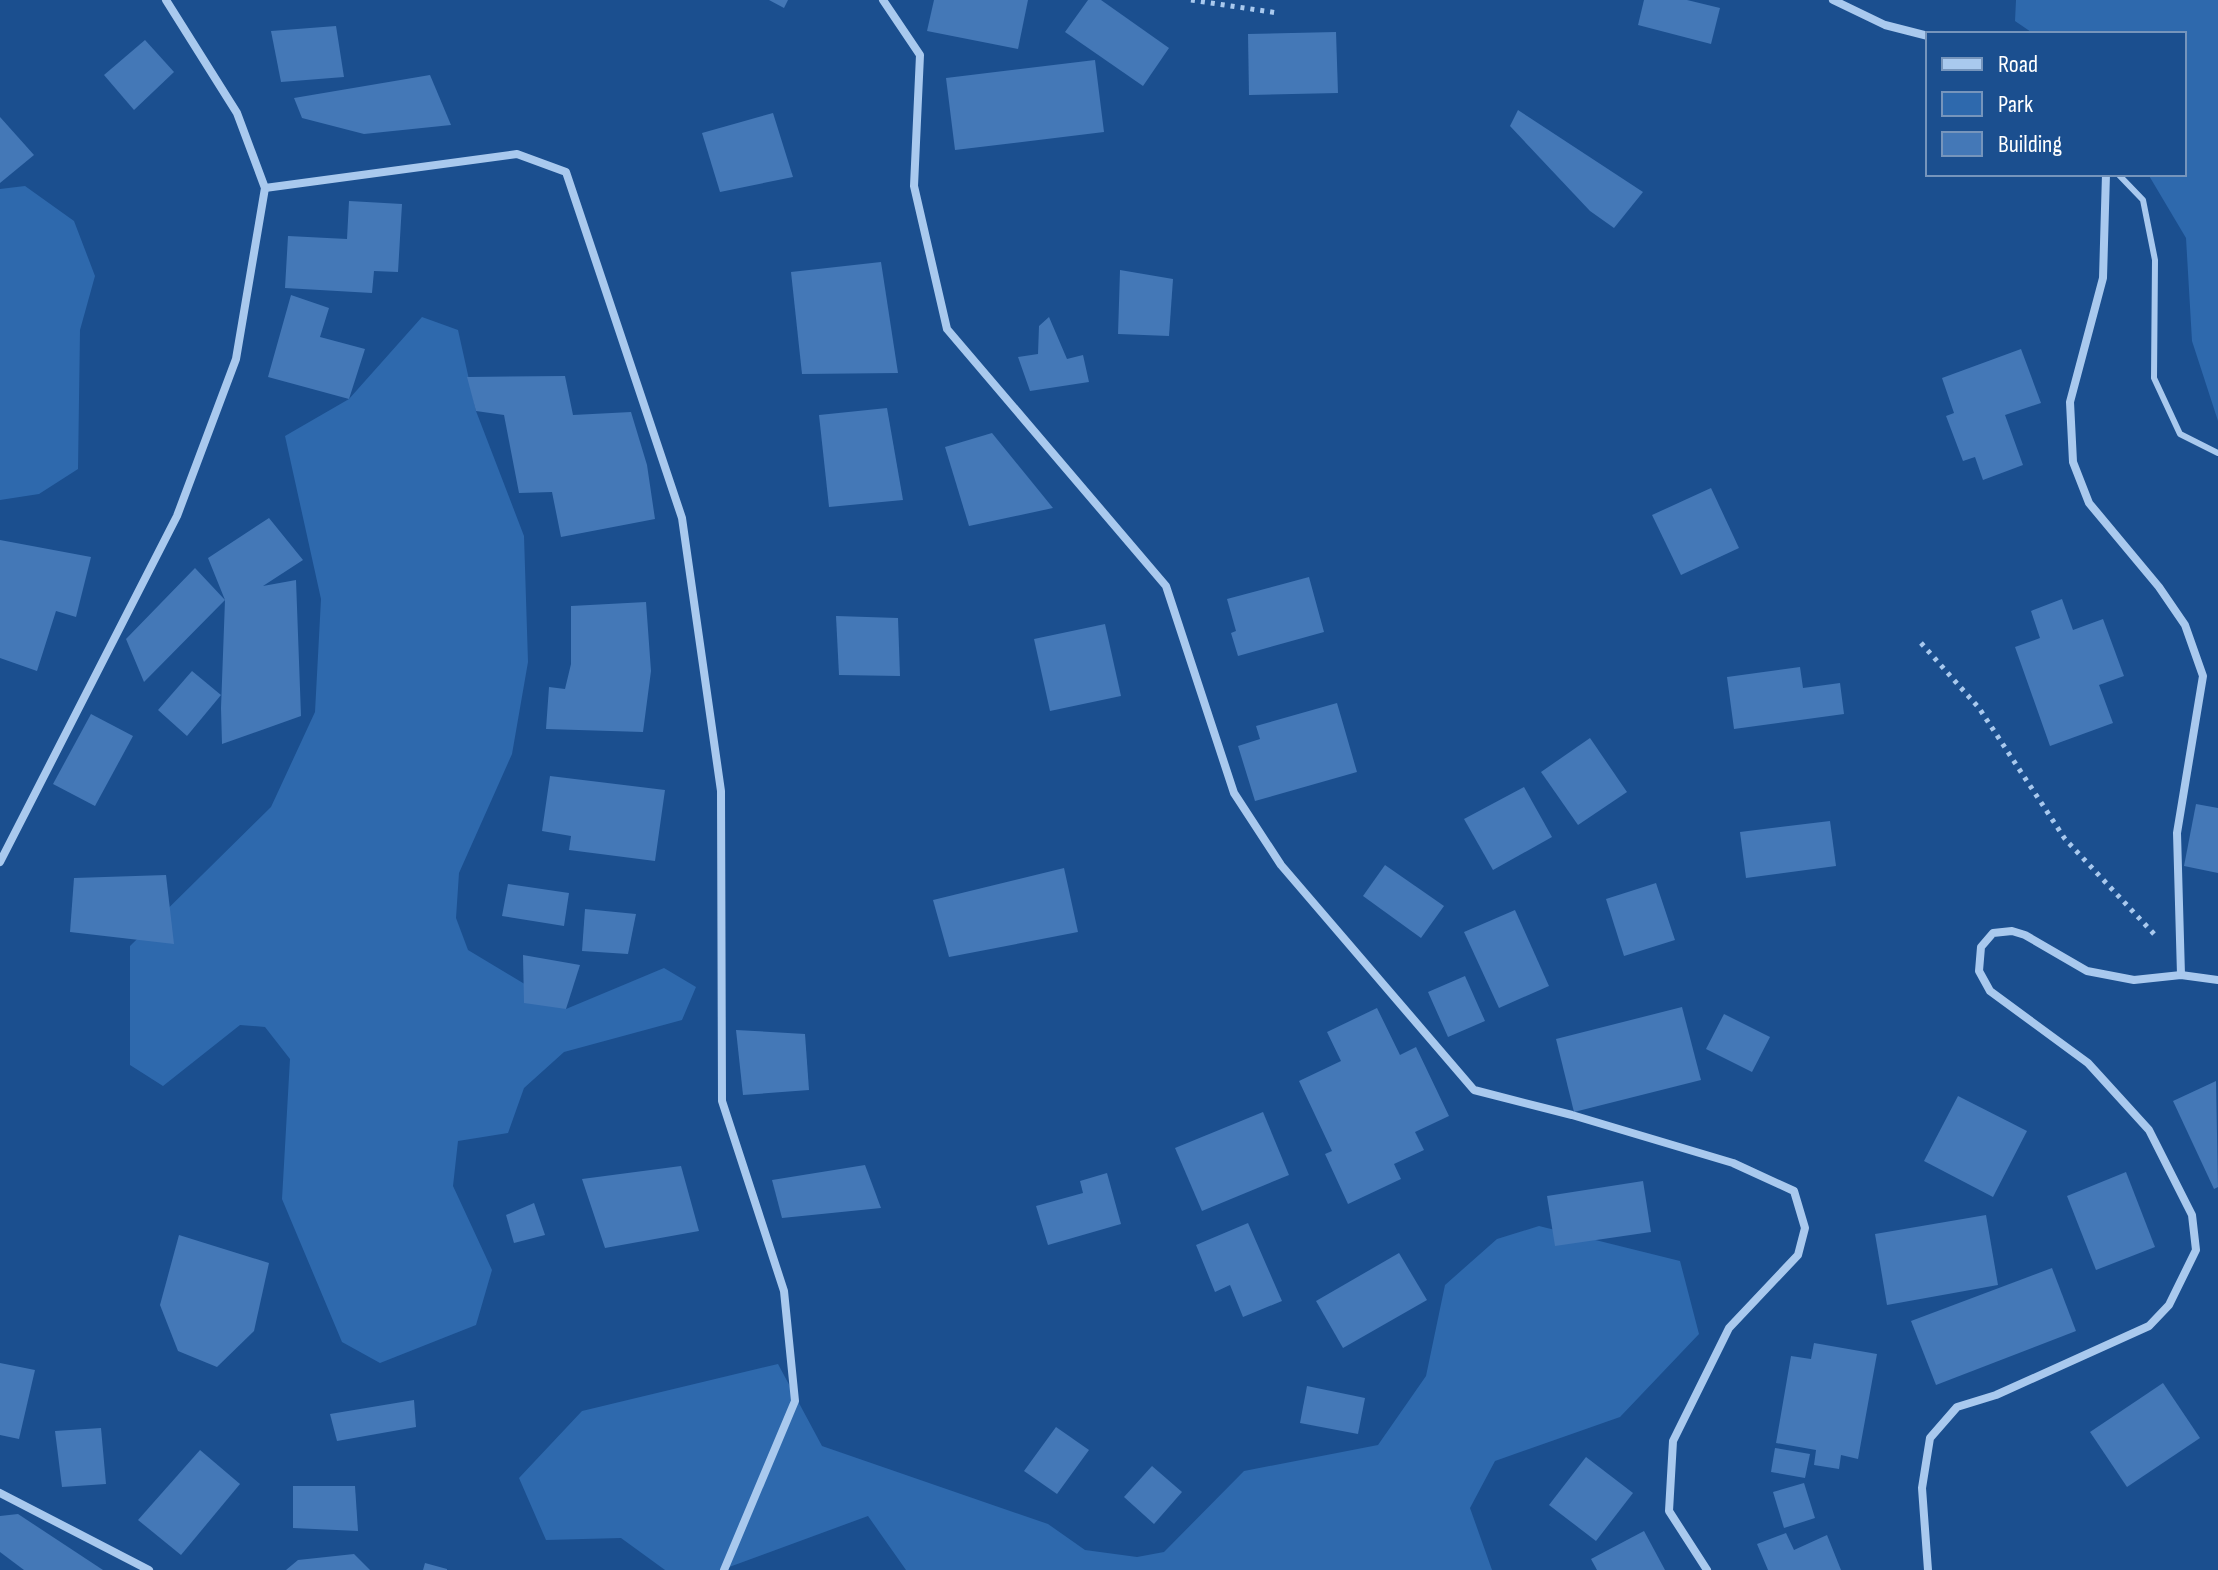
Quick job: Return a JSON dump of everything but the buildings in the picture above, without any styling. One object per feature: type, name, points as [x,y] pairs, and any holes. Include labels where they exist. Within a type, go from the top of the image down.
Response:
[{"type":"street","points":[[0,862],[177,516],[236,359],[265,188],[237,113],[166,0]]},
{"type":"street","points":[[883,0],[920,55],[914,186],[947,329],[1166,586],[1234,793],[1281,865],[1474,1090],[1572,1115],[1733,1163],[1794,1191],[1805,1228],[1798,1255],[1729,1328],[1673,1441],[1669,1511],[1707,1570]]},
{"type":"street","points":[[1833,0],[1885,25],[1926,35]]},
{"type":"street","points":[[265,188],[517,154],[566,172],[682,518],[721,791],[722,1101],[784,1291],[795,1401],[724,1570]]},
{"type":"street","points":[[2106,176],[2103,278],[2070,402],[2073,462],[2089,503],[2159,587],[2185,625],[2203,676],[2177,833],[2181,975]]},
{"type":"street","points":[[1928,1570],[1922,1488],[1930,1438],[1957,1407],[1996,1395],[2149,1326],[2169,1305],[2196,1250],[2192,1215],[2149,1130],[2088,1063],[1990,991],[1979,971],[1981,947],[1993,933],[2012,931],[2025,935],[2087,971],[2134,980],[2181,975],[2218,980]]},
{"type":"street","points":[[0,1493],[149,1570]]},
{"type":"lane","points":[[2120,176],[2143,200],[2155,260],[2154,378],[2180,434],[2218,453]]},
{"type":"path","points":[[1191,0],[1278,13]]},
{"type":"path","points":[[1921,643],[1979,708],[2065,839],[2150,927],[2181,975]]},
{"type":"green space","points":[[2016,0],[2218,0],[2218,421],[2192,341],[2186,238],[2149,176],[2186,176],[2186,32],[2031,32],[2015,21]]},
{"type":"green space","points":[[25,186],[74,221],[95,276],[80,330],[78,469],[39,494],[0,500],[0,189]]},
{"type":"green space","points":[[422,317],[458,330],[476,411],[524,536],[528,662],[512,754],[459,873],[456,918],[468,950],[566,1009],[664,968],[696,987],[682,1020],[564,1052],[524,1088],[508,1133],[458,1141],[453,1186],[492,1270],[476,1325],[380,1363],[342,1342],[282,1199],[290,1059],[265,1027],[240,1025],[163,1086],[130,1065],[130,946],[271,807],[315,712],[321,599],[285,436],[349,399]]},
{"type":"green space","points":[[1539,1226],[1680,1261],[1699,1334],[1620,1417],[1495,1461],[1470,1508],[1492,1570],[906,1570],[868,1516],[721,1570],[665,1570],[621,1538],[546,1540],[519,1478],[582,1411],[778,1364],[822,1446],[1048,1524],[1085,1550],[1137,1557],[1164,1552],[1244,1471],[1378,1445],[1426,1376],[1445,1285],[1497,1239]]}]
